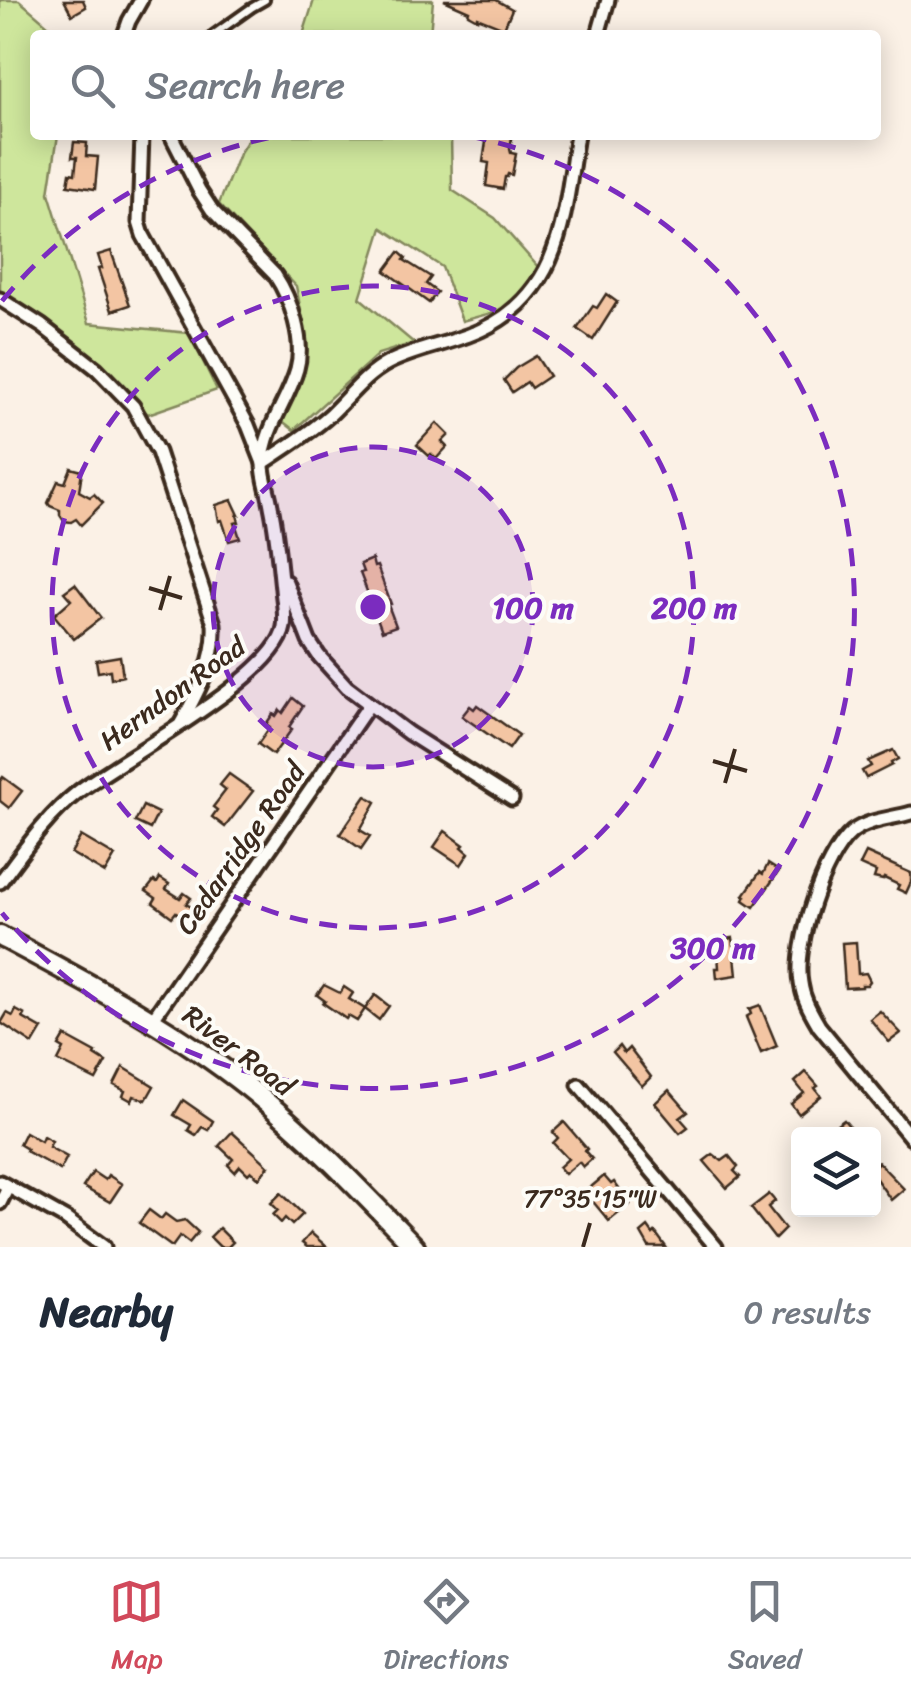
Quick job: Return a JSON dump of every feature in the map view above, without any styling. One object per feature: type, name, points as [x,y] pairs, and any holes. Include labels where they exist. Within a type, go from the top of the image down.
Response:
[{"type":"main road","name":"River Road","points":[[0,936],[152,1020],[204,1054],[291,1124],[415,1247]]},
{"type":"street","points":[[126,30],[141,0]]},
{"type":"street","points":[[599,30],[608,0]]},
{"type":"street","points":[[142,140],[139,222],[143,235],[248,425],[263,463],[321,422],[378,369],[400,357],[485,329],[514,310],[546,273],[556,248],[576,140]]},
{"type":"street","name":"Herndon Road","points":[[0,882],[59,808],[240,680],[270,654],[284,623],[278,543],[263,463],[275,417],[298,366],[294,322],[275,275],[212,210],[174,140]]},
{"type":"street","points":[[0,299],[42,326],[114,386],[133,406],[158,452],[214,624],[206,673],[181,724]]},
{"type":"street","points":[[280,568],[309,641],[347,687],[408,733],[512,799]]},
{"type":"street","name":"Cedarridge Road","points":[[152,1020],[370,705]]},
{"type":"street","points":[[911,813],[862,826],[841,843],[805,930],[800,972],[808,1006],[821,1029],[911,1138]]},
{"type":"street","points":[[580,1085],[716,1247]]},
{"type":"street","points":[[0,1202],[4,1184],[66,1219],[104,1247]]},
{"type":"lane","points":[[220,30],[266,0]]},
{"type":"green space","points":[[0,0],[19,0],[54,30],[30,30],[30,140],[57,140],[49,193],[89,323],[189,333],[217,390],[148,414],[45,322],[0,294]]},
{"type":"green space","points":[[314,0],[433,0],[430,30],[305,30]]},
{"type":"green space","points":[[248,140],[451,140],[452,190],[495,218],[539,268],[506,309],[462,321],[442,267],[382,228],[360,298],[414,343],[378,354],[294,430],[281,420],[304,363],[304,326],[296,286],[219,204]]},
{"type":"building","points":[[64,0],[83,0],[86,7],[72,15]]},
{"type":"building","points":[[444,0],[496,0],[512,9],[504,28],[477,19]]},
{"type":"building","points":[[486,140],[512,140],[511,153],[516,154],[512,175],[505,177],[503,189],[486,186],[489,163],[483,162]]},
{"type":"building","points":[[74,142],[87,143],[86,156],[98,157],[95,189],[68,185],[70,173],[75,174]]},
{"type":"building","points":[[111,251],[130,305],[112,311],[98,269],[102,268],[98,255]]},
{"type":"building","points":[[399,252],[404,260],[431,277],[426,284],[437,292],[429,303],[385,271]]},
{"type":"building","points":[[606,294],[617,302],[593,340],[577,329]]},
{"type":"building","points":[[536,356],[549,376],[531,388],[527,382],[512,392],[504,380]]},
{"type":"building","points":[[437,423],[449,435],[442,442],[447,447],[436,459],[417,445]]},
{"type":"building","points":[[71,468],[82,471],[79,491],[90,497],[94,494],[103,503],[81,525],[76,519],[64,521],[60,510],[48,503],[58,481],[65,483]]},
{"type":"building","points":[[232,500],[239,515],[239,522],[235,523],[240,538],[229,541],[216,505]]},
{"type":"building","points":[[372,559],[396,626],[382,631],[360,573],[360,564]]},
{"type":"building","points":[[75,584],[101,618],[74,639],[54,615],[71,600],[64,592]]},
{"type":"building","points":[[120,656],[123,676],[111,679],[110,670],[98,672],[96,660]]},
{"type":"building","points":[[293,698],[303,706],[273,755],[258,744],[270,727],[266,724],[273,714],[276,716],[280,710],[283,713]]},
{"type":"building","points":[[477,705],[519,735],[509,749],[462,716],[470,706],[474,709]]},
{"type":"building","points":[[893,750],[898,759],[866,778],[862,771],[871,766],[868,761]]},
{"type":"building","points":[[229,774],[253,791],[225,827],[212,817],[217,810],[213,807],[226,790],[220,785]]},
{"type":"building","points":[[3,777],[22,791],[9,808],[0,801]]},
{"type":"building","points":[[366,796],[376,802],[360,830],[370,836],[361,849],[340,834]]},
{"type":"building","points":[[143,806],[158,813],[150,829],[135,822]]},
{"type":"building","points":[[445,831],[469,853],[461,865],[434,847]]},
{"type":"building","points":[[81,836],[115,856],[105,873],[71,853]]},
{"type":"building","points":[[866,853],[911,873],[906,893],[897,889],[899,885],[874,878],[876,872],[860,865]]},
{"type":"building","points":[[768,864],[779,871],[754,907],[744,900],[744,895]]},
{"type":"building","points":[[160,878],[169,884],[166,889],[180,898],[184,893],[191,898],[186,904],[193,908],[185,919],[176,912],[172,917],[153,903],[156,898],[146,891]]},
{"type":"building","points":[[733,938],[734,945],[739,944],[740,956],[735,956],[737,975],[717,978],[717,940]]},
{"type":"building","points":[[856,942],[858,974],[866,973],[870,981],[862,987],[845,988],[842,943]]},
{"type":"building","points":[[324,985],[340,993],[344,987],[353,993],[349,999],[365,1009],[357,1021],[348,1016],[346,1019],[323,1003],[317,995]]},
{"type":"building","points":[[375,995],[389,1006],[379,1020],[365,1009]]},
{"type":"building","points":[[760,1005],[777,1046],[761,1053],[746,1017],[751,1014],[749,1009]]},
{"type":"building","points":[[16,1010],[42,1029],[33,1044],[1,1023],[7,1013],[13,1016]]},
{"type":"building","points":[[880,1011],[901,1033],[889,1042],[870,1019]]},
{"type":"building","points":[[65,1036],[106,1062],[96,1080],[58,1061],[64,1049],[59,1046]]},
{"type":"building","points":[[619,1046],[624,1053],[629,1048],[651,1077],[642,1086],[613,1052]]},
{"type":"building","points":[[123,1067],[154,1086],[146,1100],[134,1096],[132,1101],[114,1085]]},
{"type":"building","points":[[806,1072],[821,1096],[799,1114],[791,1104],[804,1093],[795,1082]]},
{"type":"building","points":[[669,1090],[688,1112],[680,1118],[688,1127],[680,1133],[655,1103]]},
{"type":"building","points":[[183,1100],[213,1121],[208,1130],[202,1127],[196,1135],[188,1130],[191,1125],[174,1115]]},
{"type":"building","points":[[564,1122],[592,1159],[583,1167],[579,1162],[565,1174],[559,1167],[568,1159],[553,1143],[558,1138],[553,1132]]},
{"type":"building","points":[[25,1132],[41,1141],[43,1136],[52,1141],[49,1147],[67,1157],[60,1170],[19,1144]]},
{"type":"building","points":[[232,1132],[269,1166],[259,1178],[240,1166],[235,1172],[228,1165],[233,1159],[219,1146]]},
{"type":"building","points":[[713,1154],[722,1161],[729,1156],[738,1167],[734,1171],[740,1177],[727,1188],[704,1161]]},
{"type":"building","points":[[881,1165],[904,1189],[891,1200],[881,1186]]},
{"type":"building","points":[[93,1172],[122,1184],[110,1202],[83,1187]]},
{"type":"building","points":[[604,1176],[611,1184],[614,1182],[630,1204],[609,1221],[585,1192]]},
{"type":"building","points":[[281,1193],[303,1214],[292,1225],[285,1218],[281,1223],[273,1215],[278,1210],[271,1203]]},
{"type":"building","points":[[769,1194],[775,1201],[768,1207],[785,1229],[775,1239],[751,1208]]},
{"type":"building","points":[[149,1210],[161,1219],[165,1214],[176,1222],[185,1220],[198,1232],[189,1243],[180,1236],[172,1247],[139,1223]]},
{"type":"building","points":[[648,1227],[666,1247],[649,1247],[641,1233]]},
{"type":"building","points":[[219,1228],[233,1242],[228,1247],[220,1247],[210,1237]]},
{"type":"building","points":[[311,1233],[327,1247],[307,1247],[302,1243]]}]
